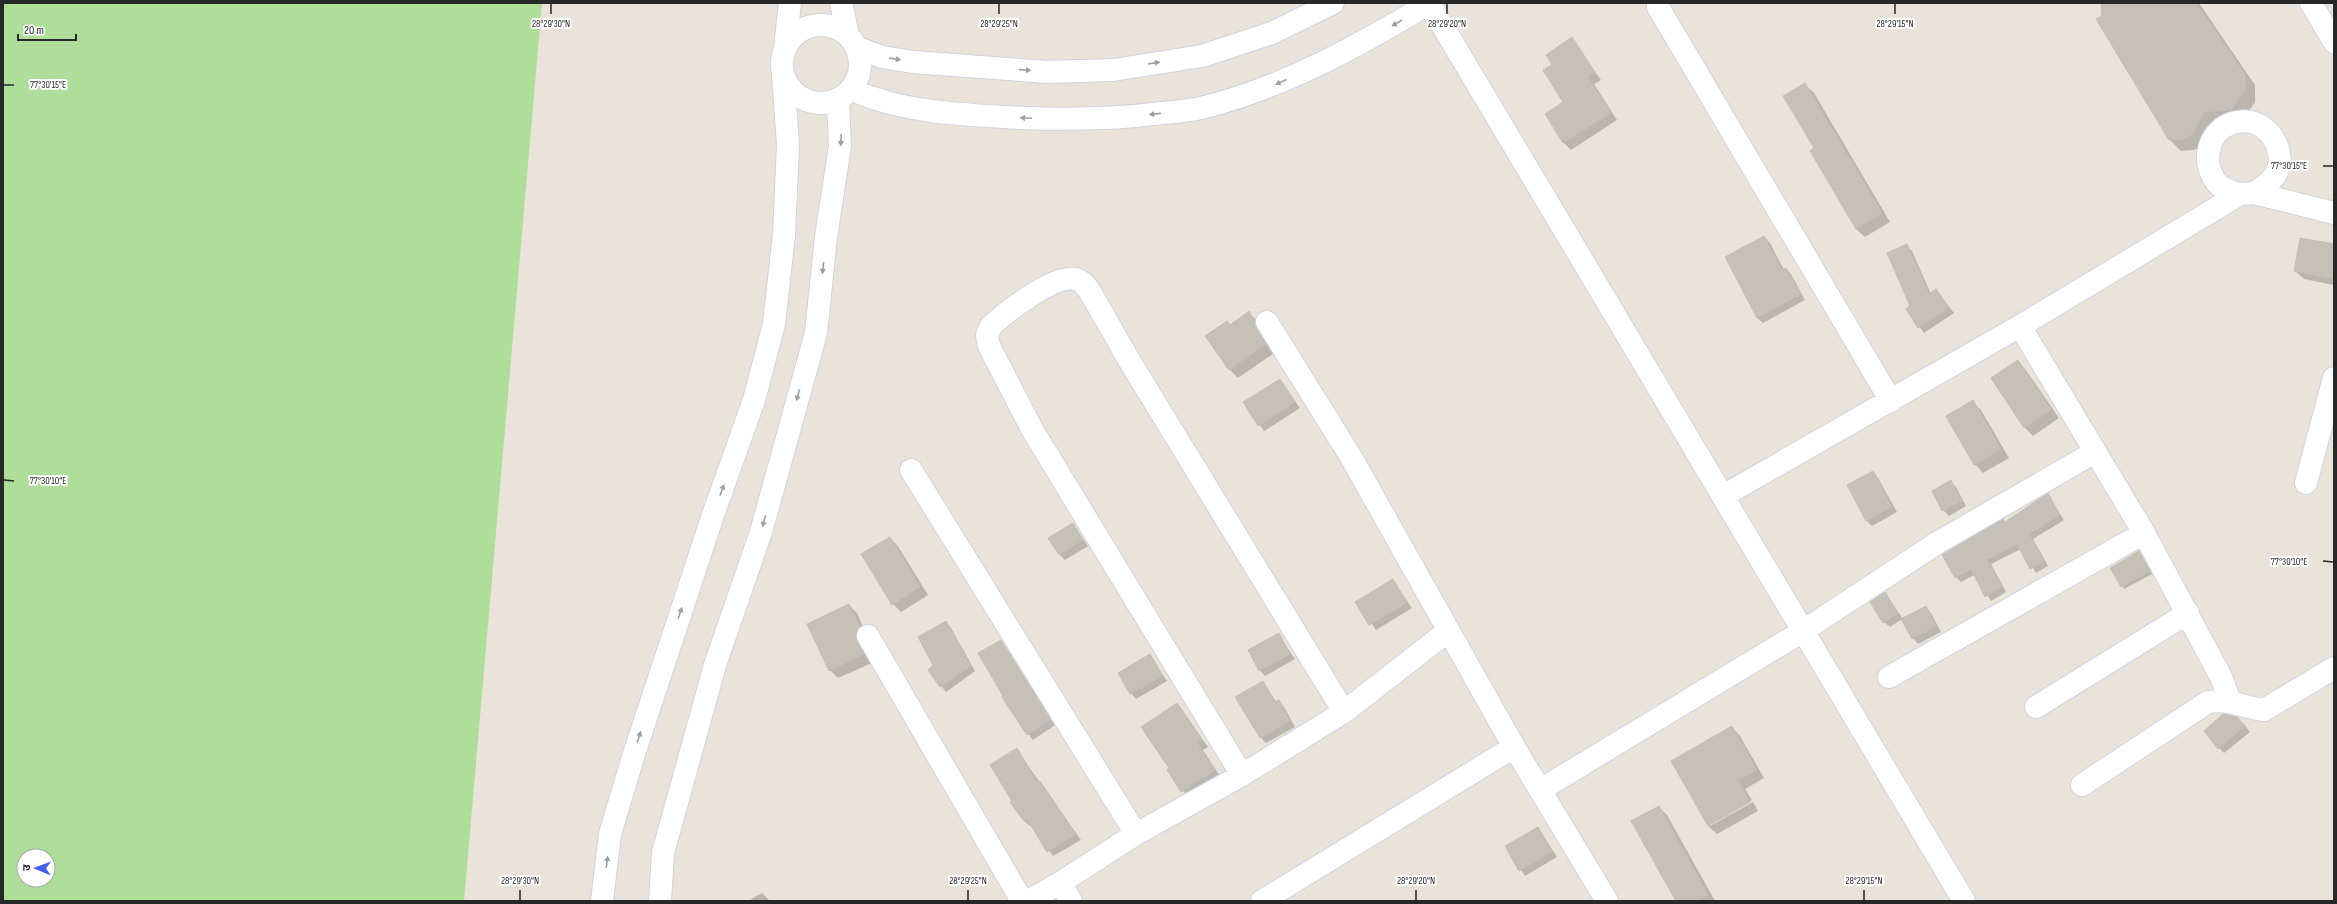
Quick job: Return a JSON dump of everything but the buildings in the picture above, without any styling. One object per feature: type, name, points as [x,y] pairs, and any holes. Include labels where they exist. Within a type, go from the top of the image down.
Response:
[{"type":"street","points":[[602,901],[610,834],[634,754],[713,515],[754,400],[774,324],[784,235],[787,160],[783,76],[790,3]]},
{"type":"street","points":[[660,901],[663,853],[715,665],[761,532],[816,333],[826,237],[840,146],[845,95],[860,74],[861,60],[853,42],[841,3]]},
{"type":"street","points":[[1290,25],[1298,3]]},
{"type":"street","points":[[785,47],[795,34],[814,25],[832,26],[853,42],[882,57],[913,62],[1047,72],[1113,70],[1202,56],[1272,33],[1333,3]]},
{"type":"street","points":[[783,76],[791,91],[803,100],[820,104],[845,95],[882,101],[941,114],[1050,120],[1116,119],[1200,108],[1276,84],[1362,44],[1430,3],[1964,901]]},
{"type":"street","points":[[2311,3],[2332,32]]},
{"type":"street","points":[[1658,7],[1890,401]]},
{"type":"street","points":[[1723,496],[2247,194],[2334,213]]},
{"type":"street","points":[[1242,775],[1033,431],[989,346],[987,335],[991,326],[1056,281],[1074,279],[1083,283],[1089,290],[1134,367],[1344,712]]},
{"type":"street","points":[[1267,322],[1351,457],[1514,747],[1607,901]]},
{"type":"street","points":[[2020,326],[2144,533],[2188,613],[2230,700]]},
{"type":"street","points":[[2306,483],[2334,378]]},
{"type":"street","points":[[1540,790],[1803,631],[1937,543],[2096,452]]},
{"type":"street","points":[[911,470],[1136,834]]},
{"type":"street","points":[[1889,677],[2144,533]]},
{"type":"street","points":[[2036,707],[2188,613]]},
{"type":"street","points":[[1028,901],[1066,892],[1136,834],[1242,775],[1344,712],[1448,631]]},
{"type":"street","points":[[868,636],[1022,901]]},
{"type":"street","points":[[2082,785],[2191,711],[2208,702],[2230,700],[2253,709],[2264,710],[2334,668]]},
{"type":"street","points":[[1262,901],[1514,747]]},
{"type":"green space","points":[[3,3],[542,3],[464,901],[3,901]]}]
